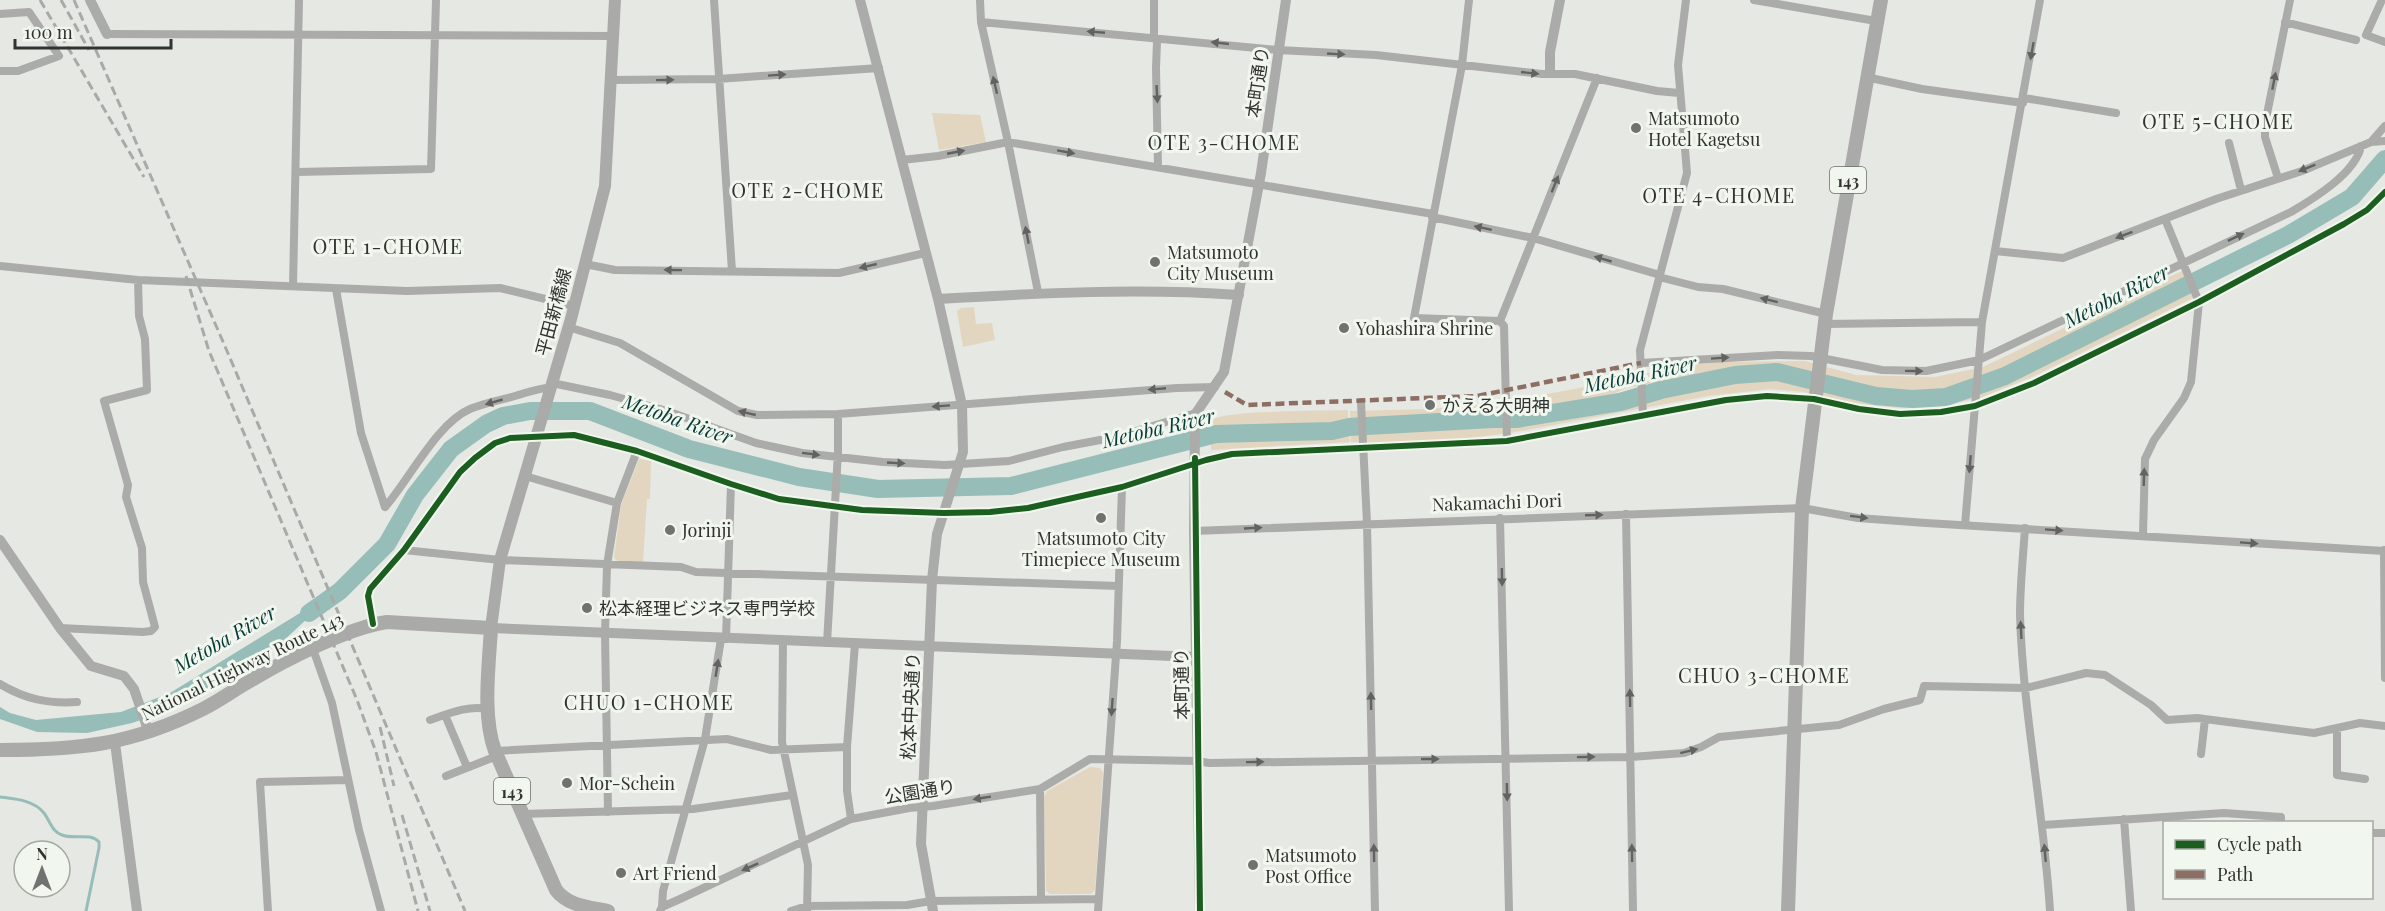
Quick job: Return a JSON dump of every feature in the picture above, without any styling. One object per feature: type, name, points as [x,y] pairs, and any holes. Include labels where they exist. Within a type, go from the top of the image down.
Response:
[{"type":"highway","name":"143","points":[[1788,911],[1802,508],[1825,319],[1881,0]]},
{"type":"highway","name":"National Highway Route 143","points":[[0,750],[58,750],[115,743],[204,709],[251,680],[313,649],[373,624],[387,622],[491,628]]},
{"type":"highway","name":"143","points":[[491,628],[488,709],[489,730],[496,753],[555,890],[572,903],[608,911]]},
{"type":"main road","name":"平田新橋線","points":[[491,628],[500,560],[574,306],[605,186],[615,0]]},
{"type":"street","points":[[90,0],[107,34],[435,33],[613,36]]},
{"type":"street","points":[[293,286],[299,0]]},
{"type":"street","points":[[297,172],[431,169],[436,0]]},
{"type":"street","points":[[714,0],[732,271]]},
{"type":"street","name":"松本中央通り","points":[[860,0],[903,160],[962,405],[963,452],[938,534],[932,580],[921,807],[921,844],[932,906]]},
{"type":"street","points":[[980,0],[981,22],[1038,292]]},
{"type":"street","points":[[1154,0],[1154,36],[1157,42],[1158,167]]},
{"type":"street","name":"本町通り","points":[[1200,911],[1194,531],[1195,418],[1224,372],[1258,185],[1286,0]]},
{"type":"street","points":[[1469,0],[1462,65],[1413,318],[1500,321],[1504,326],[1507,438]]},
{"type":"street","points":[[1550,73],[1550,52],[1560,0]]},
{"type":"street","points":[[1643,413],[1640,350],[1687,173],[1687,153],[1679,93],[1680,39],[1686,0]]},
{"type":"street","points":[[1754,0],[1805,4],[1876,21]]},
{"type":"street","points":[[1965,525],[1982,322],[2024,100],[2040,0]]},
{"type":"street","points":[[2278,178],[2265,137],[2265,124],[2290,0]]},
{"type":"street","points":[[2382,0],[2366,35],[2385,42]]},
{"type":"street","points":[[0,14],[29,12],[58,56],[18,70],[0,72]]},
{"type":"street","points":[[981,22],[1154,36],[1278,50],[1376,55],[1597,78],[1657,91],[1679,93]]},
{"type":"street","points":[[2285,22],[2356,40]]},
{"type":"street","points":[[612,80],[718,79],[879,68]]},
{"type":"street","points":[[1866,77],[1922,89],[2116,113]]},
{"type":"street","points":[[1500,321],[1597,78]]},
{"type":"street","points":[[1995,251],[2063,258],[2378,141],[2385,126]]},
{"type":"street","points":[[903,160],[938,156],[1008,142],[1433,215],[1533,238],[1698,287],[1723,289],[1825,319],[1982,322]]},
{"type":"street","points":[[2229,143],[2241,190]]},
{"type":"street","points":[[1641,363],[1778,356],[1819,359],[1882,370],[1926,371],[1979,362],[2291,212],[2315,198],[2356,159],[2361,146]]},
{"type":"street","points":[[373,624],[368,596],[370,589],[404,550],[460,472],[495,443],[510,438],[538,432],[574,435],[637,451],[779,499],[990,512],[1028,508],[1122,486],[1195,461],[1232,454],[1364,444],[1507,438],[1726,400],[1767,396],[1814,397],[1859,409],[1900,414],[1941,412],[1976,404],[2034,383],[2344,224],[2367,210],[2385,192]]},
{"type":"street","points":[[2143,536],[2145,459],[2154,440],[2184,398],[2191,382],[2198,299],[2166,219]]},
{"type":"street","points":[[585,264],[615,270],[839,273],[925,253]]},
{"type":"street","points":[[0,267],[138,280],[336,289],[406,291],[500,288],[574,306]]},
{"type":"street","points":[[60,628],[144,632],[151,631],[155,627],[144,582],[142,548],[126,496],[128,485],[104,401],[147,390],[145,339],[139,316],[138,280]]},
{"type":"street","points":[[336,289],[361,433],[385,507],[442,430],[459,416],[468,410],[551,387],[610,395],[667,411],[756,443],[837,460],[960,467],[1010,461],[1195,418]]},
{"type":"street","points":[[938,299],[1038,292],[1171,291],[1239,295]]},
{"type":"street","points":[[568,327],[620,343],[738,411],[757,415],[838,414],[1215,387]]},
{"type":"street","points":[[1361,405],[1367,523],[1375,911]]},
{"type":"street","points":[[827,643],[838,414]]},
{"type":"street","points":[[608,812],[605,633],[608,565],[617,503],[637,451]]},
{"type":"street","points":[[525,476],[617,503]]},
{"type":"street","points":[[661,909],[663,891],[705,739],[724,639],[731,484]]},
{"type":"street","points":[[1098,911],[1116,654],[1122,486]]},
{"type":"street","name":"Nakamachi Dori","points":[[1194,531],[1802,508],[1858,518],[2384,551]]},
{"type":"street","points":[[1626,514],[1633,911]]},
{"type":"street","points":[[1500,518],[1509,911]]},
{"type":"street","points":[[2025,528],[2020,613],[2050,911]]},
{"type":"street","points":[[0,540],[60,628],[91,666],[124,676],[138,696],[148,729]]},
{"type":"street","points":[[404,550],[500,560],[681,567],[696,572],[1118,586]]},
{"type":"street","points":[[2384,551],[2385,678]]},
{"type":"street","points":[[491,628],[1196,657]]},
{"type":"street","points":[[783,641],[783,749],[808,865],[807,908]]},
{"type":"street","points":[[851,819],[847,791],[848,747],[855,644]]},
{"type":"street","points":[[313,649],[332,703],[359,830],[381,911]]},
{"type":"street","points":[[2026,688],[2086,673],[2105,675],[2151,705],[2167,720],[2205,719],[2314,733],[2360,723],[2385,726]]},
{"type":"street","points":[[0,684],[16,693],[49,703],[77,702]]},
{"type":"street","name":"公園通り","points":[[661,909],[851,819],[1040,789],[1090,759],[1209,763],[1631,757],[1684,753],[1719,737],[1839,724],[1920,700],[1924,686],[2026,688]]},
{"type":"street","points":[[430,720],[476,706],[488,709]]},
{"type":"street","points":[[445,715],[467,768]]},
{"type":"street","points":[[2201,754],[2205,719]]},
{"type":"street","points":[[2337,728],[2337,775],[2365,779]]},
{"type":"street","points":[[446,776],[496,753],[606,745],[727,739],[771,750],[848,747]]},
{"type":"street","points":[[115,743],[137,911]]},
{"type":"street","points":[[268,911],[260,782],[348,780]]},
{"type":"street","points":[[1040,789],[1041,899]]},
{"type":"street","points":[[522,814],[686,809],[792,795]]},
{"type":"street","points":[[2043,825],[2224,813],[2281,817],[2281,821]]},
{"type":"street","points":[[2124,819],[2131,911]]},
{"type":"street","points":[[791,911],[807,908],[907,908],[1041,899],[1099,899]]},
{"type":"shaded area","points":[[932,113],[980,115],[986,142],[939,150]]},
{"type":"shaded area","points":[[2182,271],[2189,282],[1973,386],[1937,394],[1907,396],[1876,392],[1814,372],[1762,366],[1661,381],[1624,389],[1605,398],[1572,407],[1406,419],[1371,417],[1350,419],[1350,411],[1429,409],[1498,403],[1623,380],[1670,367],[1717,362],[1805,361],[1856,375],[1935,377],[1983,367]]},
{"type":"shaded area","points":[[2190,287],[2195,297],[2032,377],[1980,398],[1933,407],[1901,408],[1859,404],[1804,392],[1770,389],[1708,396],[1510,433],[1461,439],[1381,443],[1351,442],[1350,432],[1368,429],[1493,421],[1514,422],[1627,403],[1661,393],[1736,378],[1776,376],[1804,385],[1874,399],[1911,402],[1948,399],[2013,374]]},
{"type":"shaded area","points":[[974,307],[976,324],[992,323],[995,340],[963,347],[957,311],[961,308]]},
{"type":"shaded area","points":[[1348,410],[1348,420],[1302,428],[1216,426],[1212,423],[1212,420],[1236,414]]},
{"type":"shaded area","points":[[1349,433],[1350,442],[1211,450],[1211,442],[1312,438]]},
{"type":"shaded area","points":[[639,459],[651,461],[650,499],[647,499],[643,562],[618,561],[614,558],[621,505]]},
{"type":"shaded area","points":[[1090,767],[1100,768],[1103,773],[1095,890],[1091,894],[1050,894],[1046,891],[1044,797],[1047,791]]},
{"type":"water","points":[[339,589],[280,644],[175,708],[132,723],[87,733],[37,732],[0,719],[0,707],[10,713],[36,720],[121,712],[170,693]]},
{"type":"waterway","name":"Metoba River","points":[[309,613],[340,591],[387,544],[415,495],[451,449],[486,424],[503,416],[530,411],[590,411],[689,449],[799,477],[878,489],[1011,486],[1216,434],[1332,431],[1349,427],[1516,419],[1620,402],[1661,390],[1735,375],[1777,372],[1876,396],[1912,399],[1946,397],[2005,376],[2288,235],[2352,197],[2385,159]]},
{"type":"waterway","points":[[0,797],[35,805],[44,813],[53,829],[59,834],[91,837],[99,842],[86,911]]},
{"type":"railway","points":[[40,0],[144,177]]},
{"type":"railway","points":[[61,0],[89,50]]},
{"type":"railway","points":[[74,0],[224,344],[465,911]]},
{"type":"railway","points":[[186,276],[209,351],[357,700],[376,752],[418,911]]},
{"type":"railway","points":[[380,727],[394,786]]},
{"type":"railway","points":[[402,815],[430,911]]},
{"type":"marked path","points":[[1225,392],[1247,405],[1477,396],[1641,363]]},
{"type":"cycle path","points":[[373,624],[368,596],[370,589],[404,550],[460,472],[495,443],[510,438],[574,435],[637,451],[779,499],[862,510],[944,513],[1028,508],[1122,487],[1232,454],[1507,441],[1726,400],[1767,396],[1814,399],[1859,409],[1900,414],[1941,412],[1975,406],[2034,383],[2199,302],[2344,224],[2367,210],[2385,192]]},
{"type":"cycle path","points":[[1195,458],[1200,911]]},
{"type":"place","name":"Matsumoto Hotel Kagetsu","points":[[1636,128]]},
{"type":"place","name":"Matsumoto City Museum","points":[[1155,262]]},
{"type":"place","name":"Yohashira Shrine","points":[[1344,328]]},
{"type":"place","name":"かえる大明神","points":[[1430,405]]},
{"type":"place","name":"Matsumoto City Timepiece Museum","points":[[1101,518]]},
{"type":"place","name":"Jorinji","points":[[670,530]]},
{"type":"place","name":"松本経理ビジネス専門学校","points":[[587,608]]},
{"type":"place","name":"Mor-Schein","points":[[567,783]]},
{"type":"place","name":"Matsumoto Post Office","points":[[1253,865]]},
{"type":"place","name":"Art Friend","points":[[621,873]]},
{"type":"district","name":"OTE 5-CHOME","points":[[2218,120]]},
{"type":"district","name":"OTE 3-CHOME","points":[[1224,141]]},
{"type":"district","name":"OTE 2-CHOME","points":[[808,189]]},
{"type":"district","name":"OTE 4-CHOME","points":[[1719,194]]},
{"type":"district","name":"OTE 1-CHOME","points":[[388,245]]},
{"type":"district","name":"CHUO 3-CHOME","points":[[1764,674]]},
{"type":"district","name":"CHUO 1-CHOME","points":[[649,701]]}]
